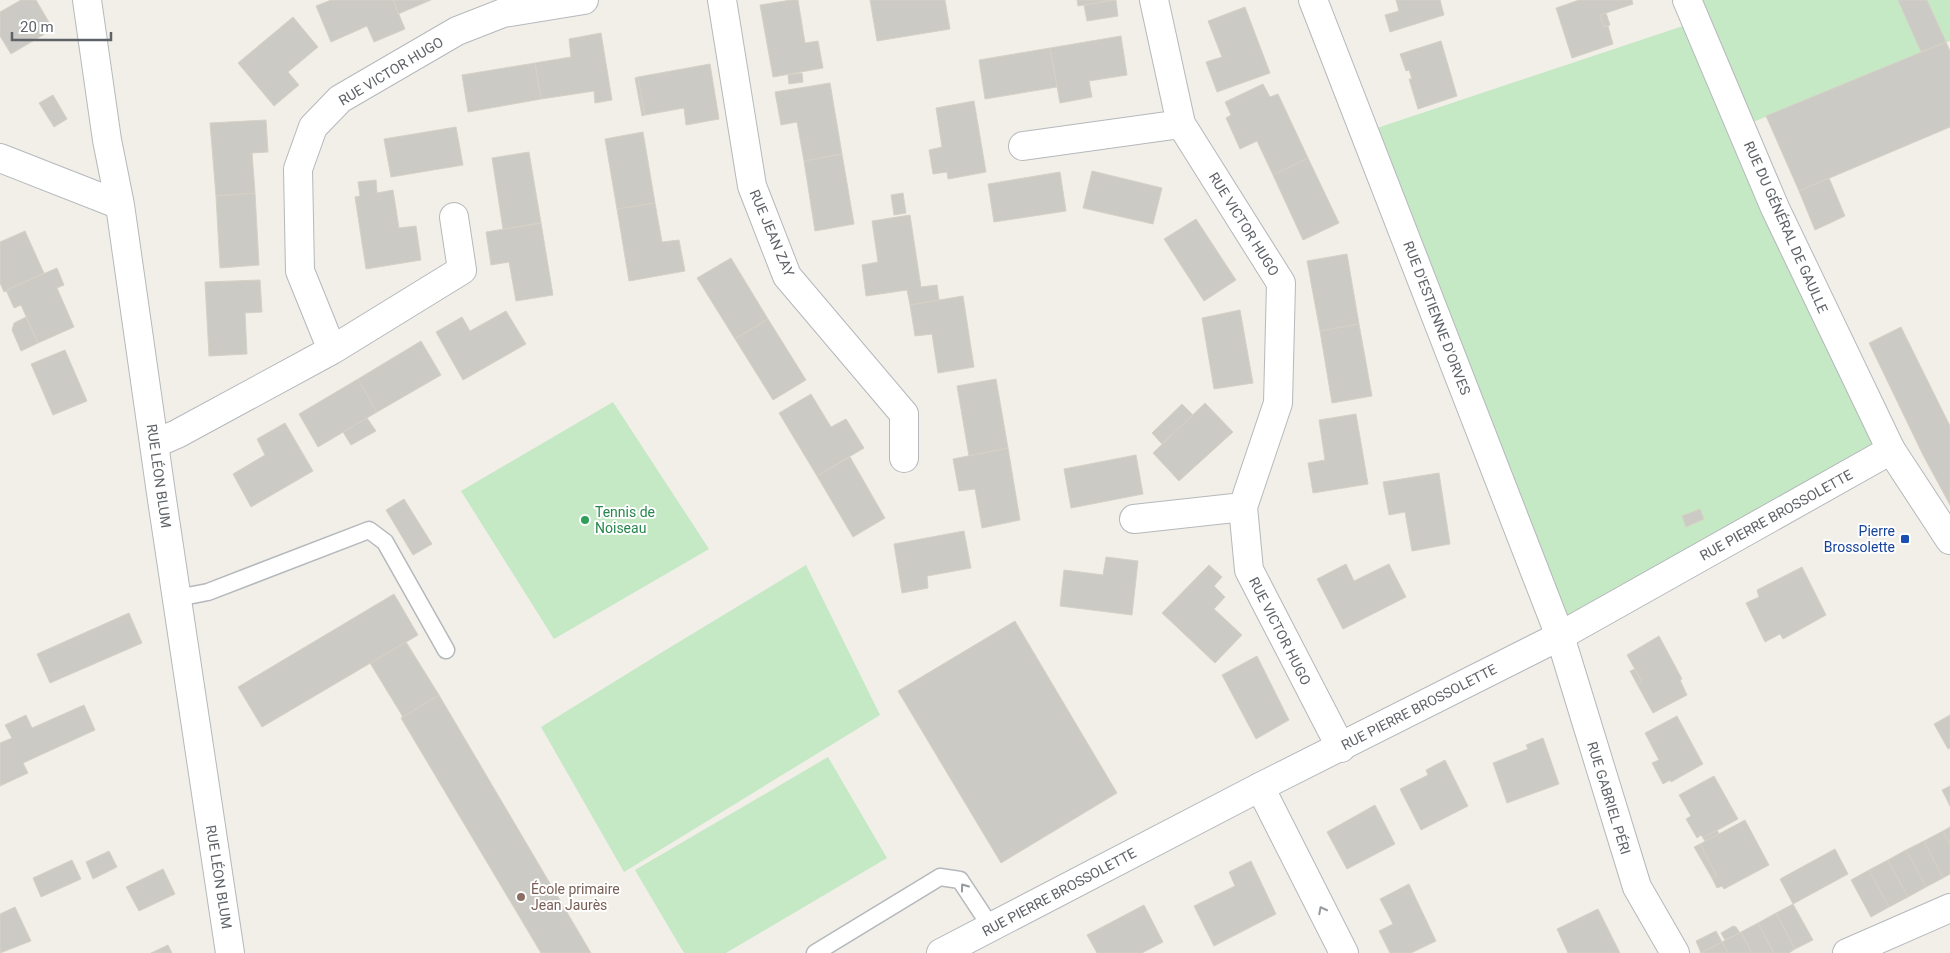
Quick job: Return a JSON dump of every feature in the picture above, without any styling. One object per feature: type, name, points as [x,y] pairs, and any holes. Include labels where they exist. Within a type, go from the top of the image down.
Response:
[{"type":"street","name":"RUE LÉON BLUM","points":[[87,0],[107,140],[120,205],[230,953]]},
{"type":"street","name":"RUE VICTOR HUGO","points":[[332,350],[300,271],[298,169],[313,127],[340,99],[457,31],[503,13],[584,0]]},
{"type":"street","name":"RUE JEAN ZAY","points":[[722,0],[752,186],[787,276],[904,414],[904,458]]},
{"type":"street","name":"RUE VICTOR HUGO","points":[[1154,0],[1181,124],[1281,283],[1278,403],[1244,507],[1250,570],[1340,748]]},
{"type":"street","name":"RUE D'ESTIENNE D'ORVES","points":[[1313,0],[1560,636]]},
{"type":"street","name":"RUE DU GÉNÉRAL DE GAULLE","points":[[1687,0],[1775,208],[1891,450],[1950,540]]},
{"type":"street","points":[[1023,146],[1181,124]]},
{"type":"street","points":[[0,159],[120,205]]},
{"type":"street","points":[[154,444],[177,434],[332,350],[462,270],[454,217]]},
{"type":"street","name":"RUE PIERRE BROSSOLETTE","points":[[941,953],[1260,787],[1560,636],[1891,450]]},
{"type":"street","points":[[1134,520],[1244,507]]},
{"type":"street","name":"RUE GABRIEL PÉRI","points":[[1560,636],[1637,887],[1675,953]]},
{"type":"street","points":[[1260,787],[1344,953]]},
{"type":"street","points":[[1847,953],[1950,908]]},
{"type":"lane","points":[[177,598],[208,592],[369,530],[385,542],[446,650]]},
{"type":"lane","points":[[815,953],[940,877],[960,880],[991,927]]},
{"type":"green space","points":[[1687,0],[1950,0],[1950,41],[1741,127],[1891,450],[1560,636],[1365,132],[1695,22]]},
{"type":"green space","name":"Tennis de Noiseau","points":[[613,402],[709,549],[554,639],[461,491]]},
{"type":"green space","points":[[806,565],[880,715],[624,872],[541,727]]},
{"type":"green space","points":[[828,757],[887,858],[726,953],[684,953],[635,870]]},
{"type":"building","points":[[21,0],[36,0],[53,29],[11,54],[0,36],[0,12]]},
{"type":"building","points":[[331,0],[393,0],[405,29],[374,42],[367,26],[331,42],[316,6]]},
{"type":"building","points":[[393,0],[431,0],[398,14]]},
{"type":"building","points":[[798,0],[805,43],[818,41],[823,68],[773,77],[760,5]]},
{"type":"building","points":[[870,0],[945,0],[950,29],[877,41]]},
{"type":"building","points":[[1077,0],[1114,0],[1078,6]]},
{"type":"building","points":[[1116,0],[1118,16],[1087,21],[1084,5]]},
{"type":"building","points":[[1396,0],[1440,0],[1444,15],[1390,32],[1385,15],[1399,11]]},
{"type":"building","points":[[1579,0],[1632,0],[1633,4],[1600,15],[1604,27],[1608,26],[1613,44],[1572,58],[1556,8]]},
{"type":"building","points":[[1898,0],[1927,0],[1946,42],[1921,52]]},
{"type":"building","points":[[1245,7],[1270,73],[1217,92],[1206,62],[1222,57],[1208,21]]},
{"type":"building","points":[[1606,13],[1610,25],[1604,27],[1600,15]]},
{"type":"building","points":[[293,17],[318,47],[288,72],[299,85],[274,106],[238,63]]},
{"type":"building","points":[[601,33],[612,100],[595,103],[594,91],[541,99],[535,63],[571,57],[569,39]]},
{"type":"building","points":[[1121,36],[1127,75],[1089,81],[1092,97],[1060,103],[1050,48]]},
{"type":"building","points":[[1441,41],[1457,96],[1418,109],[1409,79],[1412,79],[1409,70],[1406,71],[1400,54]]},
{"type":"building","points":[[1946,42],[1950,51],[1950,127],[1799,191],[1766,116]]},
{"type":"building","points":[[1050,48],[1057,87],[985,99],[979,60]]},
{"type":"building","points":[[535,63],[541,99],[468,112],[462,75]]},
{"type":"building","points":[[710,64],[719,119],[686,125],[684,108],[645,115],[638,77]]},
{"type":"building","points":[[802,73],[803,82],[789,84],[788,75]]},
{"type":"building","points":[[638,77],[645,115],[642,116],[635,78]]},
{"type":"building","points":[[830,83],[842,154],[804,161],[797,122],[781,125],[775,92]]},
{"type":"building","points":[[1263,84],[1270,97],[1278,94],[1308,158],[1273,175],[1257,141],[1240,149],[1226,118],[1231,115],[1225,102]]},
{"type":"building","points":[[53,95],[67,119],[54,127],[39,103]]},
{"type":"building","points":[[974,101],[986,172],[948,179],[947,172],[933,174],[929,150],[942,147],[936,108]]},
{"type":"building","points":[[266,120],[268,152],[252,153],[255,193],[216,196],[210,123]]},
{"type":"building","points":[[456,127],[463,165],[391,177],[384,139]]},
{"type":"building","points":[[643,132],[655,203],[617,209],[605,139]]},
{"type":"building","points":[[529,152],[541,223],[503,229],[492,158]]},
{"type":"building","points":[[842,154],[854,224],[815,231],[804,161]]},
{"type":"building","points":[[1308,158],[1339,223],[1303,240],[1273,175]]},
{"type":"building","points":[[1092,171],[1162,188],[1153,224],[1083,208]]},
{"type":"building","points":[[1060,172],[1066,211],[994,222],[988,184]]},
{"type":"building","points":[[1829,178],[1845,216],[1815,230],[1799,191]]},
{"type":"building","points":[[376,180],[377,193],[393,190],[399,228],[416,226],[421,260],[366,269],[355,197],[360,196],[358,182]]},
{"type":"building","points":[[255,193],[259,265],[220,268],[216,196]]},
{"type":"building","points":[[903,193],[906,213],[894,215],[891,195]]},
{"type":"building","points":[[655,203],[662,242],[679,240],[685,271],[629,281],[617,209]]},
{"type":"building","points":[[910,215],[921,287],[937,285],[939,300],[910,305],[907,290],[866,296],[862,265],[878,262],[872,221]]},
{"type":"building","points":[[1196,219],[1236,280],[1204,301],[1164,239]]},
{"type":"building","points":[[541,223],[553,295],[516,301],[509,262],[491,265],[486,232]]},
{"type":"building","points":[[25,231],[44,273],[4,292],[0,283],[0,242]]},
{"type":"building","points":[[1347,254],[1359,324],[1320,331],[1307,261]]},
{"type":"building","points":[[731,258],[768,319],[735,339],[697,278]]},
{"type":"building","points":[[57,268],[64,285],[57,288],[74,327],[38,343],[21,305],[14,308],[6,290]]},
{"type":"building","points":[[260,280],[262,312],[245,313],[247,354],[209,356],[205,282]]},
{"type":"building","points":[[963,296],[974,367],[938,373],[932,334],[915,336],[910,305]]},
{"type":"building","points":[[1240,310],[1253,383],[1214,389],[1202,318]]},
{"type":"building","points":[[506,311],[526,344],[463,380],[436,332],[462,317],[470,331]]},
{"type":"building","points":[[26,317],[38,343],[21,351],[12,330],[14,323]]},
{"type":"building","points":[[768,319],[806,380],[773,400],[735,339]]},
{"type":"building","points":[[1359,324],[1372,396],[1332,403],[1320,331]]},
{"type":"building","points":[[1901,327],[1950,426],[1950,505],[1923,455],[1869,343]]},
{"type":"building","points":[[421,341],[441,375],[377,412],[358,379]]},
{"type":"building","points":[[65,350],[87,401],[53,415],[31,364]]},
{"type":"building","points":[[358,379],[377,412],[318,447],[299,414]]},
{"type":"building","points":[[996,379],[1008,448],[969,456],[957,386]]},
{"type":"building","points":[[811,394],[831,427],[846,419],[864,448],[817,476],[779,413]]},
{"type":"building","points":[[1205,403],[1233,432],[1179,481],[1153,453]]},
{"type":"building","points":[[1182,404],[1193,415],[1162,444],[1152,433]]},
{"type":"building","points":[[1356,414],[1368,484],[1313,493],[1308,463],[1325,460],[1319,420]]},
{"type":"building","points":[[367,418],[376,431],[351,445],[343,432]]},
{"type":"building","points":[[285,423],[313,471],[251,507],[233,474],[265,455],[257,439]]},
{"type":"building","points":[[1008,448],[1020,520],[982,528],[975,489],[959,491],[953,459]]},
{"type":"building","points":[[1136,455],[1143,494],[1071,508],[1064,469]]},
{"type":"building","points":[[850,457],[885,518],[853,537],[817,476]]},
{"type":"building","points":[[1439,473],[1450,544],[1412,551],[1405,512],[1389,515],[1383,482]]},
{"type":"building","points":[[404,499],[432,544],[413,555],[386,510]]},
{"type":"building","points":[[1700,509],[1704,519],[1686,527],[1682,516]]},
{"type":"building","points":[[964,531],[971,568],[927,576],[928,588],[902,593],[894,544]]},
{"type":"building","points":[[1106,557],[1138,561],[1132,615],[1060,606],[1064,570],[1103,575]]},
{"type":"building","points":[[1346,564],[1354,581],[1389,564],[1406,597],[1343,629],[1317,579]]},
{"type":"building","points":[[1209,565],[1222,577],[1214,586],[1225,597],[1214,609],[1242,635],[1215,663],[1162,613]]},
{"type":"building","points":[[1802,567],[1826,615],[1783,639],[1780,634],[1765,642],[1746,603],[1759,597],[1757,590]]},
{"type":"building","points":[[394,594],[418,635],[262,727],[238,687]]},
{"type":"building","points":[[129,613],[142,643],[50,683],[37,654]]},
{"type":"building","points":[[1015,621],[1117,793],[1001,863],[898,691]]},
{"type":"building","points":[[1659,636],[1682,679],[1680,680],[1687,695],[1653,713],[1637,684],[1642,682],[1627,655]]},
{"type":"building","points":[[406,642],[439,695],[403,717],[370,663]]},
{"type":"building","points":[[1257,656],[1289,720],[1256,739],[1222,675]]},
{"type":"building","points":[[1635,669],[1642,682],[1637,684],[1630,671]]},
{"type":"building","points":[[439,695],[591,953],[541,953],[401,718]]},
{"type":"building","points":[[84,705],[95,730],[23,763],[28,773],[0,786],[0,743],[12,738],[5,725],[26,715],[32,728]]},
{"type":"building","points":[[1950,715],[1950,748],[1948,749],[1934,724]]},
{"type":"building","points":[[1677,716],[1703,764],[1671,782],[1670,780],[1663,784],[1652,763],[1659,760],[1645,733]]},
{"type":"building","points":[[1543,738],[1559,784],[1507,803],[1493,763],[1528,749],[1526,745]]},
{"type":"building","points":[[1445,760],[1468,806],[1421,830],[1400,789],[1428,775],[1426,770]]},
{"type":"building","points":[[1714,776],[1738,819],[1703,838],[1701,835],[1697,838],[1686,819],[1691,816],[1679,795]]},
{"type":"building","points":[[1950,786],[1950,806],[1942,790]]},
{"type":"building","points":[[1375,805],[1395,844],[1347,869],[1327,832]]},
{"type":"building","points":[[1745,820],[1769,865],[1724,889],[1722,886],[1717,888],[1712,878],[1717,876],[1700,844]]},
{"type":"building","points":[[1950,827],[1950,844],[1943,831]]},
{"type":"building","points":[[1717,830],[1719,834],[1705,841],[1703,838]]},
{"type":"building","points":[[1943,831],[1950,844],[1950,874],[1943,878],[1924,841]]},
{"type":"building","points":[[1924,841],[1943,878],[1926,887],[1906,850]]},
{"type":"building","points":[[1700,844],[1717,876],[1712,878],[1694,847]]},
{"type":"building","points":[[1835,849],[1848,874],[1793,904],[1780,879]]},
{"type":"building","points":[[1906,850],[1926,887],[1908,897],[1888,860]]},
{"type":"building","points":[[109,851],[117,867],[93,879],[86,862]]},
{"type":"building","points":[[72,860],[81,879],[41,897],[33,878]]},
{"type":"building","points":[[1888,860],[1908,897],[1889,907],[1869,870]]},
{"type":"building","points":[[1251,861],[1276,914],[1214,946],[1194,906],[1235,886],[1229,872]]},
{"type":"building","points":[[163,869],[175,894],[139,911],[126,887]]},
{"type":"building","points":[[1869,870],[1889,907],[1871,917],[1851,880]]},
{"type":"building","points":[[1409,884],[1436,941],[1411,953],[1390,953],[1379,931],[1393,924],[1380,899]]},
{"type":"building","points":[[1793,904],[1813,940],[1795,949],[1776,913]]},
{"type":"building","points":[[1144,905],[1163,942],[1142,953],[1097,953],[1087,935]]},
{"type":"building","points":[[15,907],[31,941],[0,953],[0,914]]},
{"type":"building","points":[[1598,909],[1620,953],[1568,953],[1557,929]]},
{"type":"building","points":[[1776,913],[1795,949],[1789,953],[1774,953],[1758,923]]},
{"type":"building","points":[[1758,923],[1774,953],[1752,953],[1741,932]]},
{"type":"building","points":[[1733,926],[1740,933],[1725,940],[1721,933]]},
{"type":"building","points":[[1716,931],[1722,942],[1701,953],[1696,941]]},
{"type":"building","points":[[1741,932],[1752,953],[1728,953],[1722,942]]},
{"type":"building","points":[[1722,942],[1728,953],[1701,953]]},
{"type":"building","points":[[168,945],[172,953],[151,953]]},
{"type":"place","name":"Tennis de Noiseau","points":[[585,520]]},
{"type":"place","name":"Pierre Brossolette","points":[[1905,539]]},
{"type":"place","name":"École primaire Jean Jaurès","points":[[521,897]]}]
